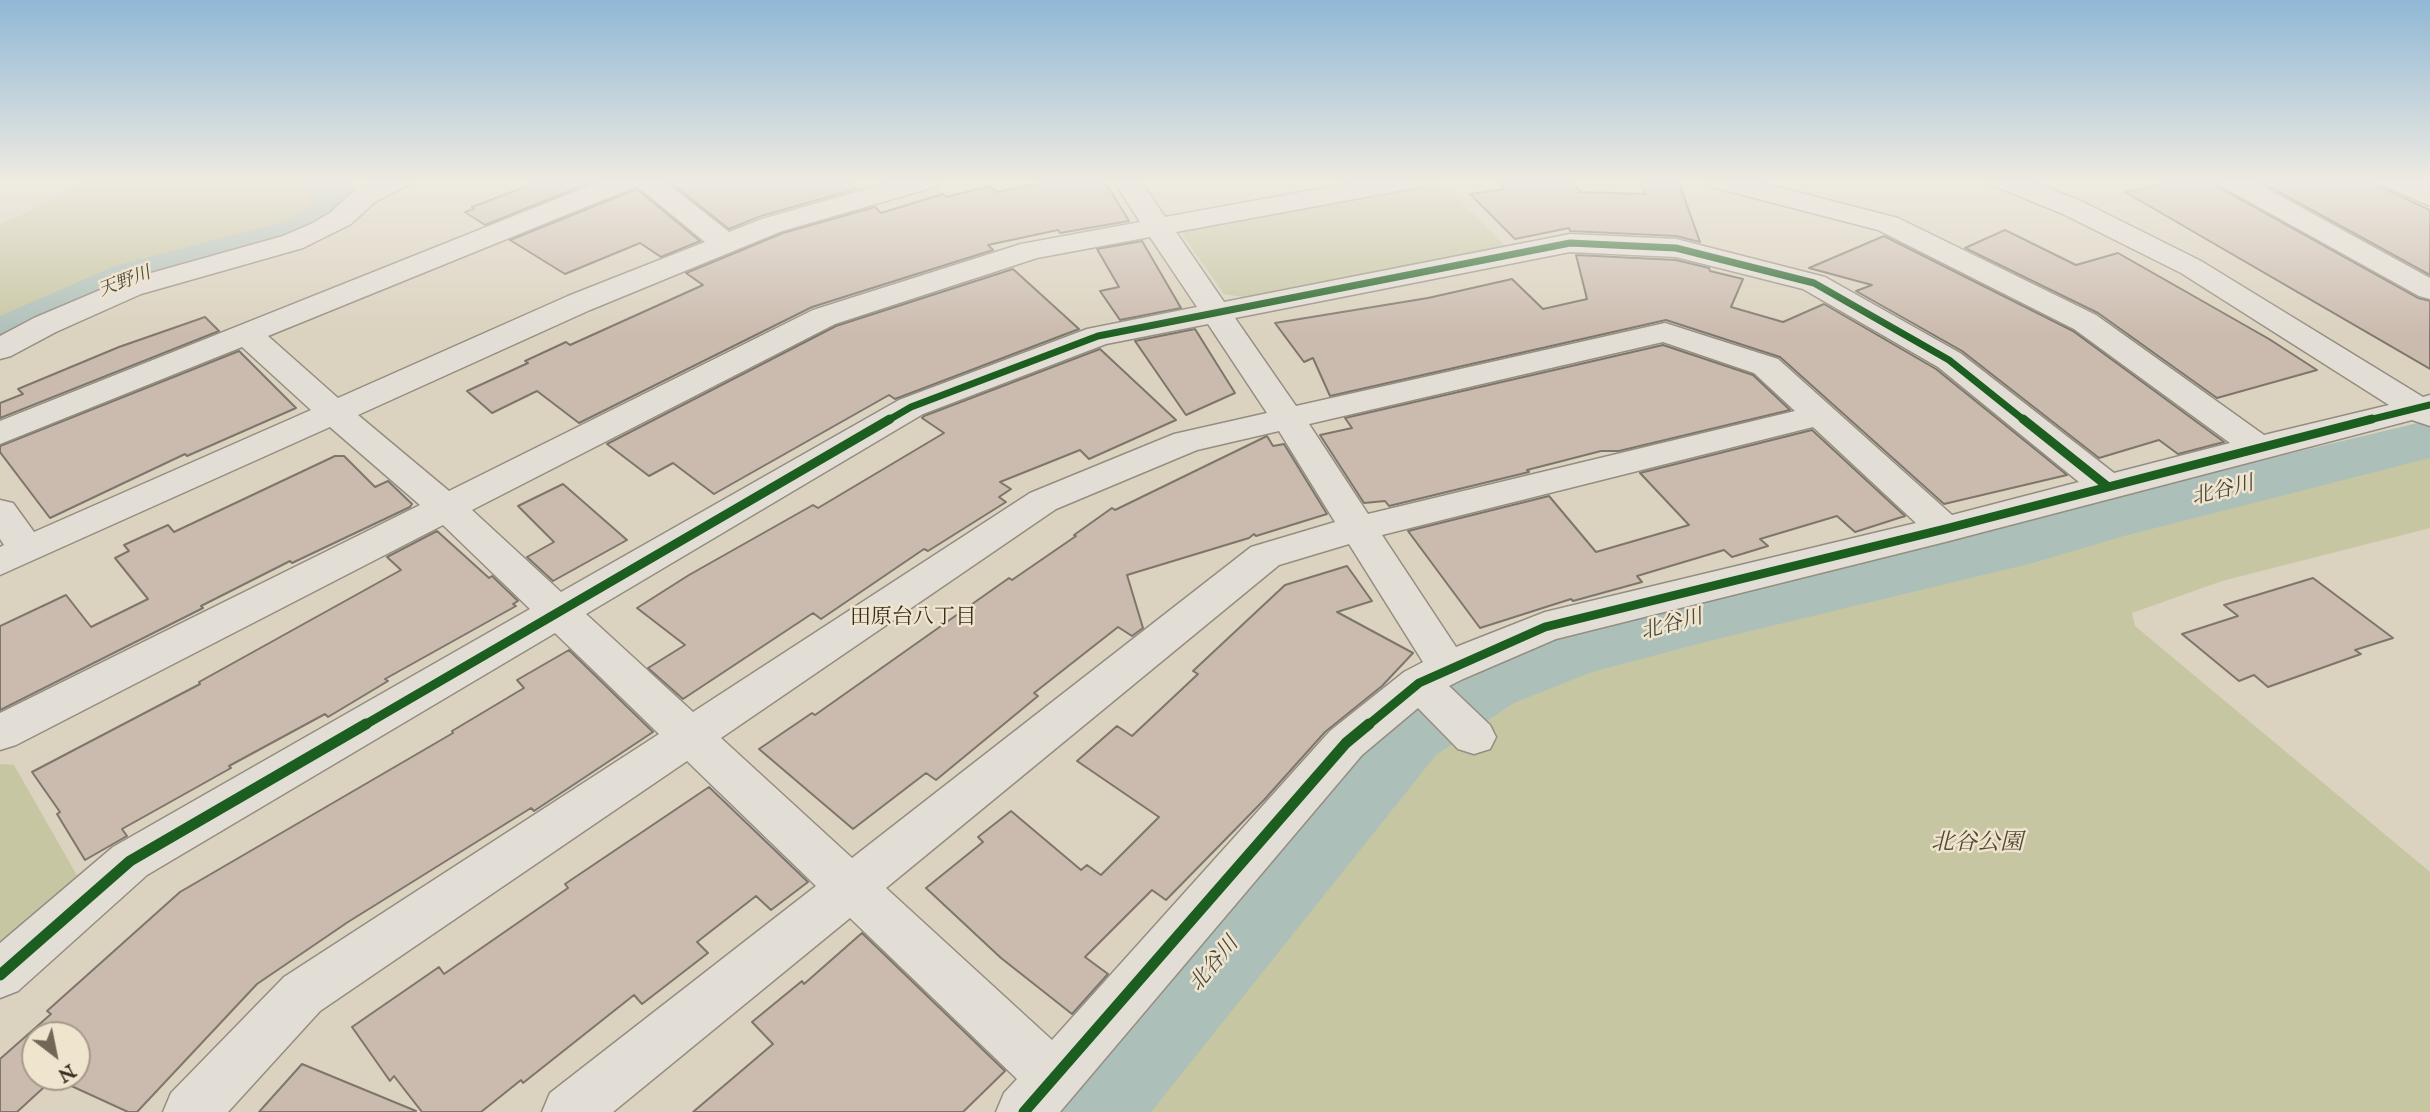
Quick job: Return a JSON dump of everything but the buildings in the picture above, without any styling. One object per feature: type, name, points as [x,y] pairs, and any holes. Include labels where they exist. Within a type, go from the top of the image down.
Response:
[{"type":"street","points":[[0,349],[45,325],[130,288],[293,242],[316,232]]},
{"type":"street","points":[[0,433],[498,232]]},
{"type":"street","points":[[710,232],[724,243]]},
{"type":"street","points":[[0,512],[14,556],[579,303],[724,243],[758,232]]},
{"type":"street","points":[[0,733],[824,317],[1031,250],[1126,232]]},
{"type":"street","points":[[1161,232],[1288,419],[1357,529],[1433,681],[1474,737]]},
{"type":"street","points":[[1906,232],[2085,323],[2258,447]]},
{"type":"street","points":[[2121,232],[2191,267],[2426,410]]},
{"type":"street","points":[[2325,232],[2430,290]]},
{"type":"street","points":[[0,975],[130,861],[911,407],[1098,336],[1570,243],[1676,248],[1814,283],[1950,360],[2107,486]]},
{"type":"street","points":[[191,1112],[302,994],[1043,501],[1186,442],[1665,332],[1766,366],[1945,529]]},
{"type":"street","points":[[246,333],[333,412],[446,508],[1053,1077]]},
{"type":"street","points":[[1024,1112],[1346,743],[1433,681],[1545,626],[1945,529],[2258,447],[2426,410]]},
{"type":"street","points":[[570,1112],[1265,556],[1357,529],[1820,415]]},
{"type":"green space","points":[[0,232],[274,232],[118,277],[0,328]]},
{"type":"green space","points":[[1491,232],[1506,247],[1243,297],[1224,294],[1182,234]]},
{"type":"green space","name":"北谷公園","points":[[2430,454],[2430,528],[2222,581],[2132,613],[2135,626],[2430,872],[2430,1112],[1126,1112],[1206,1007],[1384,790],[1450,734],[1507,698],[1574,667],[2152,527],[2300,485]]},
{"type":"green space","points":[[0,764],[14,765],[79,879],[0,951]]},
{"type":"waterway","name":"天野川","points":[[0,336],[133,277],[299,232]]},
{"type":"waterway","name":"北谷川","points":[[1091,1112],[1409,734],[1488,684],[1574,651],[1713,615],[2033,541],[2109,518],[2430,439]]},
{"type":"cycle path","points":[[0,975],[130,861],[911,407],[1098,336],[1570,243],[1676,248],[1814,283],[1949,360],[2107,486]]},
{"type":"cycle path","points":[[1024,1112],[1346,743],[1419,683],[1448,668],[1545,627],[1945,529],[2430,405]]},
{"type":"district","name":"田原台八丁目","points":[[913,619]]}]
